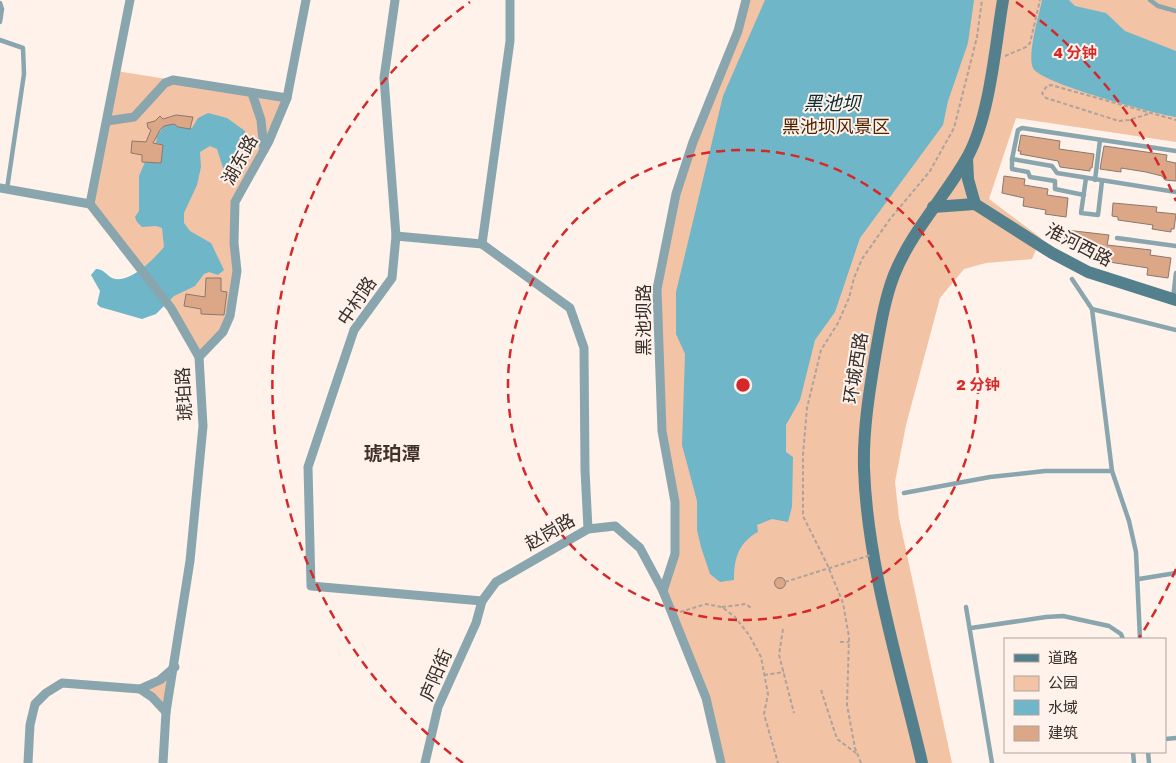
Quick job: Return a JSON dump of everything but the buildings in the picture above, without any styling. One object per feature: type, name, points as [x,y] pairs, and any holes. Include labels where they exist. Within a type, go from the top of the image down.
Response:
[{"type":"street","points":[[3,189],[90,204],[130,0]]},
{"type":"street","name":"湖东路","points":[[199,358],[223,332],[230,316],[237,271],[234,243],[235,202],[264,150],[287,98],[306,0]]},
{"type":"street","name":"中村路","points":[[395,0],[384,78],[396,236],[392,278],[354,330],[308,466],[312,586],[482,601]]},
{"type":"street","points":[[482,244],[510,41],[510,0]]},
{"type":"street","name":"黑池坝路","points":[[664,590],[675,554],[676,502],[662,431],[657,289],[676,194],[693,142],[738,31],[746,0]]},
{"type":"street","name":"环城西路","points":[[922,763],[879,581],[867,513],[864,458],[867,405],[884,305],[907,247],[967,158],[978,134],[1003,0]]},
{"type":"street","points":[[106,121],[134,117],[165,83],[173,80],[287,98]]},
{"type":"street","points":[[252,93],[261,120],[264,150]]},
{"type":"street","points":[[933,207],[975,204],[968,179],[967,158]]},
{"type":"street","name":"琥珀路","points":[[90,204],[171,308],[199,358],[203,426],[190,561],[175,667],[166,712],[163,763]]},
{"type":"street","name":"淮河西路","points":[[975,204],[1081,269],[1174,299]]},
{"type":"street","points":[[396,236],[482,244],[570,308],[584,348],[585,470],[588,529]]},
{"type":"street","name":"赵岗路","points":[[482,601],[496,582],[588,529],[615,526],[640,548],[664,590],[706,698],[722,763]]},
{"type":"street","name":"庐阳街","points":[[425,763],[438,707],[476,622],[482,601]]},
{"type":"street","points":[[28,763],[30,725],[35,704],[46,693],[62,683],[140,689],[160,680],[175,667]]},
{"type":"street","points":[[140,689],[152,697],[166,712]]},
{"type":"lane","points":[[1150,0],[1158,6],[1176,11]]},
{"type":"lane","points":[[0,3],[2,9],[0,22]]},
{"type":"lane","points":[[0,40],[23,48],[24,74],[3,189]]},
{"type":"lane","points":[[1056,181],[1030,177],[1028,172],[1012,169],[1018,130],[1022,128],[1176,151]]},
{"type":"lane","points":[[1095,180],[1100,140]]},
{"type":"lane","points":[[1012,160],[1052,166],[1057,172],[1095,180],[1176,192]]},
{"type":"lane","points":[[1057,172],[1055,189],[1084,195]]},
{"type":"lane","points":[[1086,178],[1081,213],[1098,215],[1102,181]]},
{"type":"lane","points":[[1117,238],[1176,246]]},
{"type":"lane","points":[[1174,299],[1176,273]]},
{"type":"lane","points":[[1072,279],[1092,309],[1112,471],[1129,521],[1138,579],[1140,638]]},
{"type":"lane","points":[[1092,309],[1176,330]]},
{"type":"lane","points":[[904,493],[1000,476],[1045,471],[1112,471]]},
{"type":"lane","points":[[1138,579],[1176,573]]},
{"type":"lane","points":[[966,607],[992,763]]},
{"type":"lane","points":[[971,628],[1064,616],[1109,626],[1121,634],[1122,638]]},
{"type":"path","points":[[861,763],[850,727],[846,690],[849,642],[838,589],[803,516],[803,454],[807,408],[822,350],[838,323],[849,298],[854,278],[862,259],[890,219],[930,171],[954,128],[977,37],[982,0]]},
{"type":"path","points":[[993,59],[1012,54],[1030,43],[1040,0]]},
{"type":"path","points":[[1148,114],[1119,121],[1046,98],[1042,93],[1048,85],[1053,85],[1148,114],[1176,120]]},
{"type":"path","points":[[785,582],[871,555]]},
{"type":"path","points":[[673,614],[706,604],[722,607],[746,604],[751,608]]},
{"type":"path","points":[[722,607],[735,617],[749,635],[761,657],[768,694],[764,714],[778,763]]},
{"type":"path","points":[[783,629],[779,656],[794,713]]},
{"type":"path","points":[[840,642],[849,642]]},
{"type":"path","points":[[764,675],[784,672]]},
{"type":"path","points":[[821,690],[837,739],[857,753]]},
{"type":"green space","name":"黑池坝风景区","points":[[746,0],[1176,0],[1176,142],[1016,118],[989,199],[1041,238],[1032,259],[986,263],[964,269],[940,298],[906,425],[895,482],[899,518],[952,763],[721,763],[706,698],[664,591],[675,554],[675,502],[662,431],[657,289],[676,194]]},
{"type":"green space","points":[[116,71],[287,98],[235,202],[237,271],[230,316],[199,357],[171,308],[90,204]]},
{"type":"green space","points":[[175,667],[166,712],[140,689]]},
{"type":"water","name":"黑池坝","points":[[765,0],[974,0],[968,43],[948,101],[943,125],[860,238],[835,312],[815,340],[800,400],[786,425],[786,452],[793,457],[792,507],[788,522],[772,519],[757,525],[758,532],[746,541],[738,552],[734,580],[720,582],[710,574],[701,547],[697,530],[697,501],[682,445],[685,354],[676,334],[676,292],[723,96]]},
{"type":"water","points":[[1042,0],[1069,0],[1075,6],[1106,13],[1125,31],[1176,51],[1176,117],[1099,97],[1055,82],[1033,68],[1031,54]]},
{"type":"water","points":[[208,113],[227,118],[245,131],[246,137],[246,150],[242,162],[230,176],[225,174],[217,149],[210,146],[200,152],[201,167],[197,185],[184,213],[184,223],[190,231],[211,243],[224,270],[218,275],[209,272],[204,274],[195,286],[174,296],[156,314],[142,319],[100,307],[97,304],[100,291],[91,275],[96,269],[103,271],[112,278],[126,278],[141,270],[164,247],[162,228],[156,226],[142,227],[135,217],[139,211],[139,176],[145,162],[161,163],[163,145],[156,143],[157,136],[164,126],[174,124],[178,127],[192,128],[198,118]]},
{"type":"district","name":"琥珀潭","points":[[392,453]]}]
